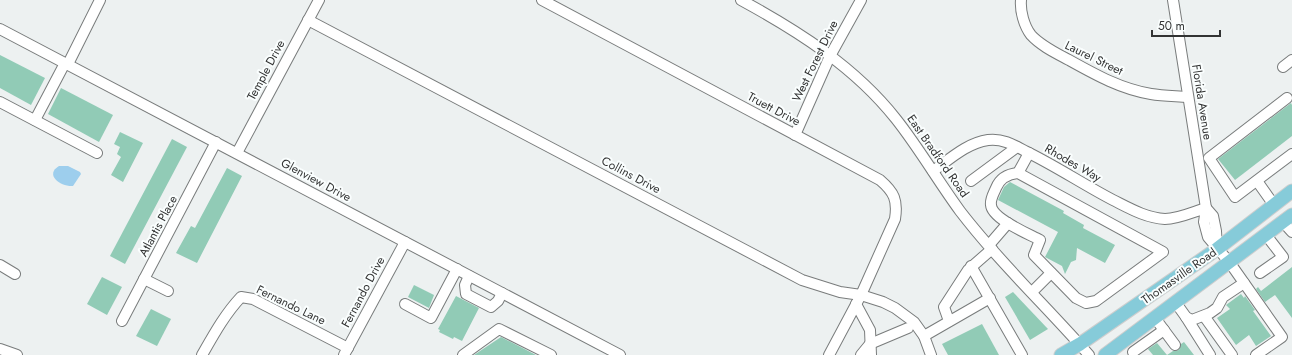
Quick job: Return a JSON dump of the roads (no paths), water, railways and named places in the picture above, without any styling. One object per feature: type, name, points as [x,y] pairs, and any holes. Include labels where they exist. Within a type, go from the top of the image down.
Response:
[{"type":"main road","name":"Thomasville Road","points":[[1061,355],[1080,344],[1218,249],[1292,191]]},
{"type":"main road","name":"Thomasville Road","points":[[1105,355],[1288,219]]},
{"type":"street","points":[[35,120],[100,0]]},
{"type":"street","name":"Temple Drive","points":[[237,153],[319,0]]},
{"type":"street","name":"Truett Drive","points":[[542,0],[880,180],[890,189],[896,200],[894,219],[861,295],[829,355]]},
{"type":"street","name":"East Bradford Road","points":[[741,0],[797,32],[830,56],[866,88],[896,118],[960,211],[1089,355]]},
{"type":"street","name":"West Forest Drive","points":[[795,135],[830,56],[861,0]]},
{"type":"street","name":"Laurel Street","points":[[1021,0],[1021,8],[1030,34],[1041,44],[1057,54],[1109,82],[1151,94],[1188,97]]},
{"type":"street","name":"Florida Avenue","points":[[1173,0],[1206,208],[1213,216],[1218,249]]},
{"type":"street","name":"Collins Drive","points":[[308,20],[802,280],[840,292],[861,295],[883,302],[895,308],[909,317],[924,336],[932,355]]},
{"type":"street","name":"Glenview Drive","points":[[0,29],[620,355]]},
{"type":"street","points":[[1283,67],[1292,60]]},
{"type":"street","points":[[1286,98],[1209,158],[1235,197],[1292,154]]},
{"type":"street","points":[[0,102],[97,153]]},
{"type":"street","name":"Rhodes Way","points":[[933,171],[970,144],[989,140],[1006,142],[1029,153],[1099,193],[1150,217],[1165,219],[1173,218],[1206,208]]},
{"type":"street","name":"Atlantis Place","points":[[122,321],[216,142]]},
{"type":"street","points":[[971,181],[1017,147]]},
{"type":"street","points":[[1018,173],[1029,153]]},
{"type":"street","points":[[1018,173],[1163,252],[1096,301],[1086,303],[1076,298],[1034,255],[1040,240],[998,217],[991,209],[990,204],[992,199],[998,185],[1004,177],[1018,173]]},
{"type":"street","points":[[1258,180],[1274,205]]},
{"type":"street","points":[[1288,219],[1292,232]]},
{"type":"street","points":[[950,321],[944,307],[971,266],[991,247],[1008,223]]},
{"type":"street","points":[[1260,274],[1282,257],[1266,235]]},
{"type":"street","name":"Fernando Drive","points":[[346,352],[405,242]]},
{"type":"street","points":[[1218,249],[1230,263],[1282,337],[1256,355]]},
{"type":"street","points":[[0,265],[15,274]]},
{"type":"street","points":[[971,266],[1022,355]]},
{"type":"street","points":[[405,304],[431,318],[456,269]]},
{"type":"street","points":[[1032,292],[1051,273]]},
{"type":"street","points":[[469,276],[464,285],[466,294],[490,307],[498,301],[502,293]]},
{"type":"street","points":[[144,279],[168,291]]},
{"type":"street","points":[[1186,316],[1192,320],[1210,313],[1217,308],[1223,297],[1244,283]]},
{"type":"street","name":"Fernando Lane","points":[[202,355],[215,332],[241,297],[253,299],[346,352]]},
{"type":"street","points":[[924,336],[990,298]]},
{"type":"street","points":[[1176,303],[1186,316],[1210,355]]},
{"type":"street","points":[[856,304],[870,330],[871,355]]},
{"type":"street","points":[[1204,316],[1232,355]]},
{"type":"street","points":[[1156,318],[1175,345]]},
{"type":"street","points":[[861,355],[870,344],[908,328]]},
{"type":"street","points":[[463,355],[499,329],[551,355]]},
{"type":"street","points":[[1125,340],[1134,353],[1164,330]]},
{"type":"street","points":[[0,349],[17,355]]},
{"type":"water","points":[[59,166],[68,166],[80,172],[81,174],[73,186],[64,185],[56,180],[53,173]]}]
